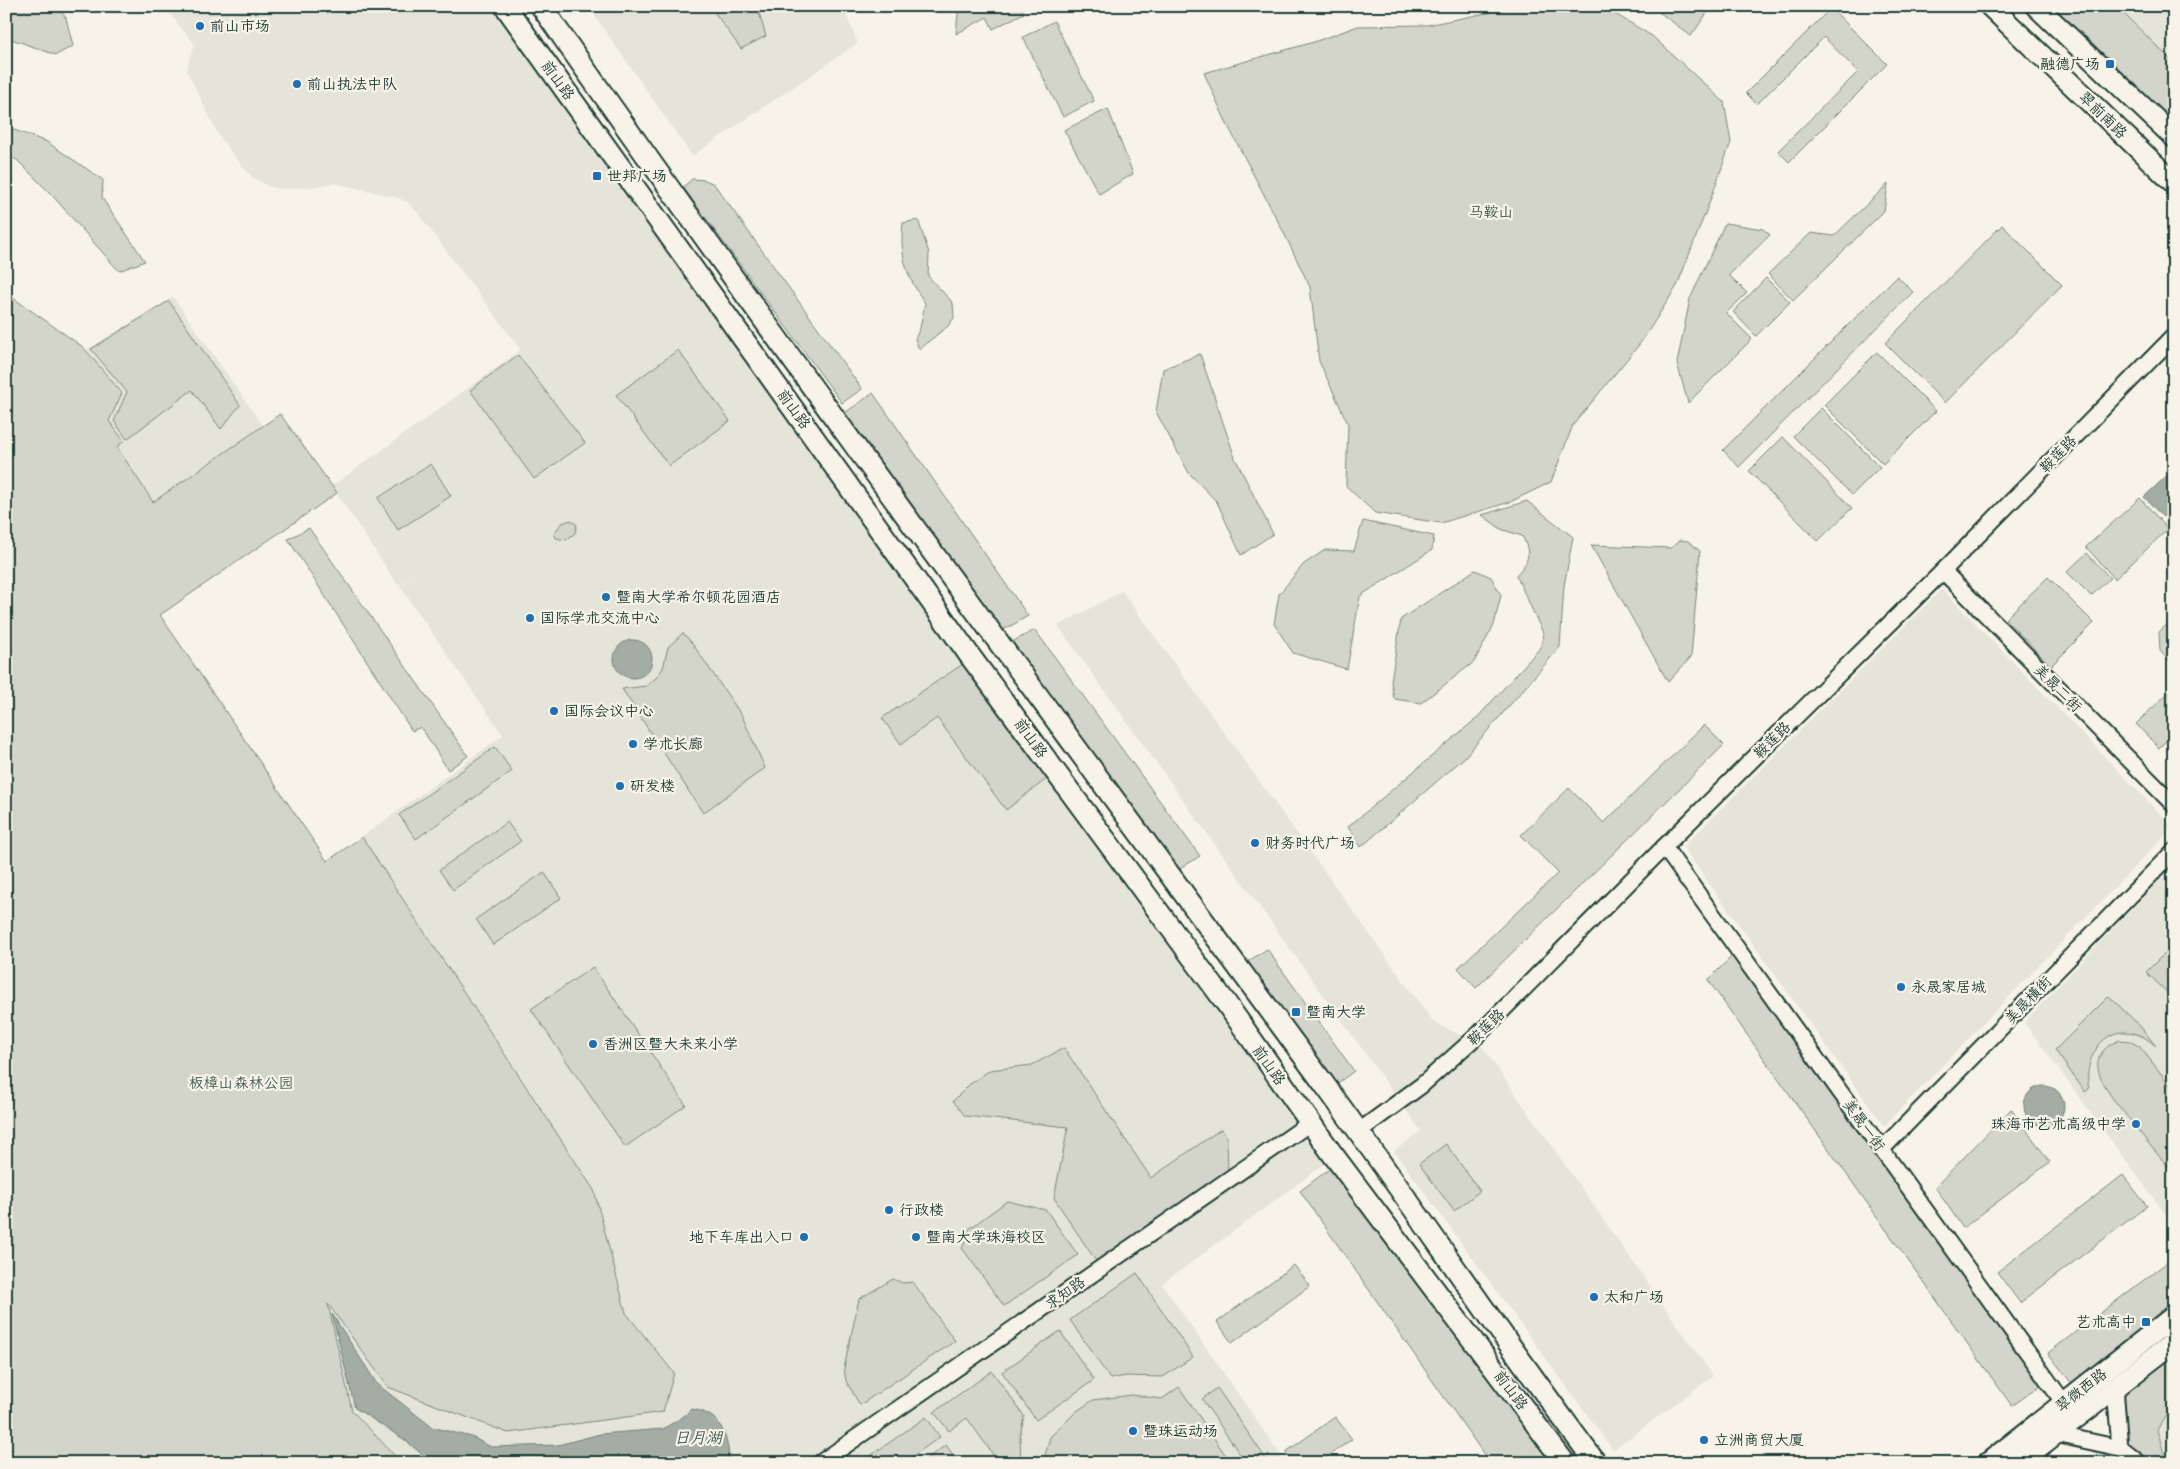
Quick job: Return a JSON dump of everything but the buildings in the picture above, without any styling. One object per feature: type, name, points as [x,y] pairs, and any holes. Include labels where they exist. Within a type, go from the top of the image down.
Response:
[{"type":"main road","name":"前山路","points":[[505,6],[970,656],[1226,1003],[1310,1123],[1566,1463]]},
{"type":"main road","name":"前山路","points":[[541,6],[666,184],[1358,1132],[1596,1463]]},
{"type":"main road","name":"翠前南路","points":[[1990,6],[2174,183]]},
{"type":"main road","points":[[2036,6],[2174,137]]},
{"type":"main road","name":"翠微西路","points":[[1988,1463],[2174,1316]]},
{"type":"main road","name":"翠微西路","points":[[2018,1463],[2174,1342]]},
{"type":"street","name":"鞍莲路","points":[[1358,1132],[1422,1086],[1479,1034],[2174,336]]},
{"type":"street","name":"美晟二街","points":[[1942,571],[2174,805]]},
{"type":"street","name":"美晟一街","points":[[1664,847],[2064,1404]]},
{"type":"street","name":"美晟橫街","points":[[1881,1150],[2174,851]]},
{"type":"street","name":"求知路","points":[[820,1463],[1310,1123]]},
{"type":"street","points":[[2116,1387],[2120,1448]]},
{"type":"street","points":[[2055,1434],[2120,1448],[2139,1463]]},
{"type":"shaded area","points":[[164,6],[505,6],[1334,1157],[1162,1284],[1286,1463],[402,1463],[352,1411],[328,1303],[388,1387],[674,1373],[626,1313],[594,1189],[362,837],[503,735],[399,585],[465,539],[398,585],[332,486],[521,350],[417,212],[407,202],[396,197],[334,183],[282,189],[270,187],[252,177],[219,136],[187,71],[189,59],[195,45]]},
{"type":"shaded area","points":[[588,6],[842,6],[858,43],[692,156]]},
{"type":"shaded area","points":[[2038,6],[2174,6],[2174,135]]},
{"type":"shaded area","points":[[173,297],[263,426],[153,502],[117,446],[124,441],[109,421],[122,392],[86,350]]},
{"type":"shaded area","name":"永晟家居城","points":[[1942,589],[2173,827],[1884,1126],[1683,847]]},
{"type":"shaded area","points":[[1122,591],[1433,1022],[1481,1045],[1713,1376],[1613,1450],[1394,1151],[1421,1131],[1058,626]]},
{"type":"shaded area","name":"珠海市艺术高级中学","points":[[2174,865],[2174,1226],[2024,1022]]},
{"type":"shaded area","points":[[2174,1402],[2174,1463],[2167,1463],[2157,1430]]},
{"type":"green space","points":[[6,6],[57,6],[66,18],[73,46],[56,55],[6,37]]},
{"type":"green space","points":[[710,6],[757,6],[766,36],[741,49]]},
{"type":"green space","points":[[963,6],[1020,6],[1024,13],[993,29],[987,17],[956,34],[958,12]]},
{"type":"green space","name":"马鞍山","points":[[1522,6],[1602,6],[1652,36],[1724,102],[1731,142],[1677,286],[1642,341],[1573,425],[1551,482],[1510,502],[1441,523],[1375,513],[1346,486],[1348,424],[1319,361],[1310,287],[1227,124],[1204,73],[1314,42],[1358,26],[1427,25]]},
{"type":"green space","points":[[1651,6],[1712,6],[1691,36]]},
{"type":"green space","points":[[2056,6],[2116,6],[2174,63],[2174,129],[2051,11]]},
{"type":"green space","points":[[1831,8],[1887,64],[1789,162],[1778,151],[1858,72],[1824,37],[1757,104],[1746,93]]},
{"type":"green space","points":[[1054,21],[1094,101],[1063,117],[1023,37]]},
{"type":"green space","points":[[1108,109],[1133,174],[1099,194],[1064,130]]},
{"type":"green space","points":[[6,127],[47,142],[103,180],[102,198],[145,261],[119,271],[51,194],[17,160],[6,155]]},
{"type":"green space","points":[[692,179],[705,180],[714,184],[862,389],[842,403],[683,187]]},
{"type":"green space","points":[[1888,184],[1884,211],[1793,300],[1768,274],[1811,233],[1834,236]]},
{"type":"green space","points":[[918,220],[929,253],[928,276],[953,303],[954,318],[948,326],[919,349],[915,339],[920,328],[925,303],[909,275],[902,246],[903,223]]},
{"type":"green space","points":[[1725,223],[1763,229],[1770,235],[1729,275],[1747,293],[1726,313],[1752,339],[1688,403],[1677,363],[1690,299]]},
{"type":"green space","points":[[2002,225],[2062,285],[1945,403],[1885,343]]},
{"type":"green space","points":[[1897,276],[1913,292],[1739,467],[1723,450]]},
{"type":"green space","points":[[1766,278],[1790,302],[1756,336],[1733,312]]},
{"type":"green space","name":"板樟山森林公园","points":[[6,293],[83,347],[122,393],[109,421],[124,441],[117,447],[153,502],[280,414],[337,493],[160,615],[327,861],[362,837],[594,1190],[626,1313],[674,1373],[663,1412],[508,1433],[388,1387],[328,1304],[352,1411],[402,1463],[6,1463]]},
{"type":"green space","points":[[169,301],[240,405],[221,429],[192,390],[127,439],[114,421],[127,392],[91,349]]},
{"type":"green space","points":[[678,350],[730,421],[669,466],[616,395]]},
{"type":"green space","points":[[1877,352],[1936,411],[1883,464],[1824,405]]},
{"type":"green space","points":[[1200,354],[1235,458],[1273,534],[1241,555],[1217,502],[1189,473],[1156,412],[1163,369]]},
{"type":"green space","points":[[518,355],[585,443],[534,479],[470,390]]},
{"type":"green space","points":[[873,393],[1028,616],[1000,632],[842,415]]},
{"type":"green space","points":[[1821,408],[1880,467],[1852,495],[1793,436]]},
{"type":"green space","points":[[1783,437],[1852,508],[1818,541],[1749,471]]},
{"type":"green space","points":[[431,464],[451,496],[398,530],[378,498]]},
{"type":"green space","points":[[2140,498],[2168,529],[2115,579],[2086,547]]},
{"type":"green space","points":[[1527,501],[1573,537],[1564,586],[1560,647],[1464,758],[1361,847],[1348,827],[1477,718],[1541,647],[1543,633],[1516,575],[1528,557],[1525,542],[1522,536],[1501,529],[1482,515]]},
{"type":"green space","points":[[571,520],[577,525],[575,533],[566,540],[556,538],[554,533],[562,523]]},
{"type":"green space","points":[[1363,521],[1434,536],[1432,550],[1360,596],[1347,669],[1293,653],[1274,624],[1279,594],[1304,564],[1325,550],[1354,551]]},
{"type":"green space","points":[[309,528],[468,756],[448,770],[421,727],[412,731],[288,539]]},
{"type":"green space","points":[[1680,540],[1688,541],[1700,551],[1691,657],[1668,682],[1591,545],[1671,548]]},
{"type":"green space","points":[[2087,553],[2110,578],[2091,596],[2067,572]]},
{"type":"green space","points":[[1475,570],[1491,577],[1501,595],[1494,625],[1474,662],[1421,703],[1394,699],[1391,681],[1401,619]]},
{"type":"green space","points":[[2048,577],[2094,623],[2051,666],[2005,619]]},
{"type":"green space","points":[[2174,618],[2174,666],[2160,651],[2159,632]]},
{"type":"green space","points":[[1035,630],[1200,856],[1175,872],[1012,642]]},
{"type":"green space","points":[[683,633],[692,643],[742,716],[765,768],[703,813],[622,689],[646,686],[656,678],[663,668],[668,647]]},
{"type":"green space","points":[[969,660],[1053,774],[1006,810],[937,718],[901,744],[882,718]]},
{"type":"green space","points":[[2174,687],[2174,733],[2159,748],[2136,724]]},
{"type":"green space","points":[[1704,725],[1724,745],[1476,988],[1458,968],[1558,873],[1521,835],[1569,788],[1604,823]]},
{"type":"green space","points":[[495,747],[512,771],[416,839],[399,815]]},
{"type":"green space","points":[[507,822],[521,841],[453,890],[439,870]]},
{"type":"green space","points":[[544,872],[561,898],[493,945],[476,919]]},
{"type":"green space","points":[[2174,944],[2174,999],[2146,972]]},
{"type":"green space","points":[[1267,949],[1354,1071],[1335,1085],[1247,962]]},
{"type":"green space","points":[[1732,956],[2041,1385],[2012,1406],[1708,980]]},
{"type":"green space","points":[[593,967],[686,1105],[625,1147],[531,1009]]},
{"type":"green space","points":[[2109,996],[2139,1025],[2156,1046],[2141,1036],[2127,1032],[2116,1033],[2106,1038],[2093,1055],[2089,1066],[2089,1089],[2085,1092],[2055,1050]]},
{"type":"green space","points":[[2120,1040],[2130,1041],[2140,1047],[2174,1090],[2174,1172],[2155,1152],[2114,1100],[2101,1078],[2098,1067],[2099,1057],[2106,1048]]},
{"type":"green space","points":[[1064,1048],[1151,1178],[1221,1129],[1227,1137],[1228,1172],[1098,1264],[1054,1198],[1068,1127],[965,1116],[953,1101],[970,1084],[990,1070],[1032,1065]]},
{"type":"green space","points":[[2011,1109],[2050,1162],[1963,1228],[1935,1187]]},
{"type":"green space","points":[[1446,1144],[1480,1191],[1454,1211],[1419,1164]]},
{"type":"green space","points":[[1336,1164],[1561,1463],[1490,1463],[1300,1191]]},
{"type":"green space","points":[[2123,1175],[2147,1206],[2020,1303],[1997,1272]]},
{"type":"green space","points":[[1007,1201],[1046,1210],[1078,1255],[1004,1306],[962,1248],[969,1229]]},
{"type":"green space","points":[[2174,1257],[2174,1308],[2073,1385],[2048,1353]]},
{"type":"green space","points":[[1294,1265],[1310,1286],[1232,1343],[1217,1322]]},
{"type":"green space","points":[[1137,1273],[1193,1357],[1163,1377],[1126,1376],[1110,1379],[1070,1320]]},
{"type":"green space","points":[[893,1279],[903,1283],[913,1282],[955,1341],[860,1405],[846,1381],[844,1368],[859,1299]]},
{"type":"green space","points":[[1060,1331],[1094,1380],[1036,1420],[1002,1372]]},
{"type":"green space","points":[[2174,1350],[2174,1402],[2157,1430],[2167,1463],[2150,1463],[2126,1443],[2122,1392]]},
{"type":"green space","points":[[992,1371],[1024,1416],[1020,1437],[1021,1463],[999,1463],[967,1418],[949,1431],[934,1412]]},
{"type":"green space","name":"暨珠运动场","points":[[1179,1387],[1231,1463],[1043,1463],[1050,1437],[1077,1411],[1093,1400],[1132,1395],[1162,1399]]},
{"type":"green space","points":[[1217,1388],[1269,1463],[1246,1463],[1202,1399]]},
{"type":"green space","points":[[926,1417],[940,1437],[903,1463],[860,1463]]},
{"type":"green space","points":[[1335,1417],[1352,1439],[1319,1463],[1294,1463],[1286,1452]]},
{"type":"green space","points":[[946,1445],[959,1463],[921,1463]]},
{"type":"water","points":[[2174,469],[2174,507],[2163,517],[2144,497]]},
{"type":"water","points":[[633,640],[640,641],[646,646],[651,652],[651,666],[646,672],[640,677],[633,678],[626,677],[620,672],[615,666],[614,659],[615,652],[620,646],[626,641]]},
{"type":"water","points":[[2044,1086],[2058,1092],[2064,1106],[2058,1120],[2044,1126],[2030,1120],[2024,1106],[2030,1092]]},
{"type":"water","name":"日月湖","points":[[332,1314],[377,1384],[432,1427],[472,1437],[491,1447],[558,1445],[600,1434],[663,1429],[684,1416],[691,1409],[701,1411],[716,1420],[725,1435],[730,1463],[432,1463],[405,1440],[355,1408]]},
{"type":"place","name":"前山市场","points":[[200,26]]},
{"type":"place","name":"融德广场","points":[[2110,64]]},
{"type":"place","name":"前山执法中队","points":[[297,84]]},
{"type":"place","name":"世邦广场","points":[[597,176]]},
{"type":"place","name":"暨南大学希尔顿花园酒店","points":[[606,597]]},
{"type":"place","name":"国际学术交流中心","points":[[530,618]]},
{"type":"place","name":"国际会议中心","points":[[554,711]]},
{"type":"place","name":"学术长廊","points":[[633,744]]},
{"type":"place","name":"研发楼","points":[[620,786]]},
{"type":"place","name":"财务时代广场","points":[[1255,843]]},
{"type":"place","name":"永晟家居城","points":[[1901,987]]},
{"type":"place","name":"暨南大学","points":[[1296,1012]]},
{"type":"place","name":"香洲区暨大未来小学","points":[[593,1044]]},
{"type":"place","name":"珠海市艺术高级中学","points":[[2136,1124]]},
{"type":"place","name":"行政楼","points":[[889,1210]]},
{"type":"place","name":"地下车库出入口","points":[[804,1237]]},
{"type":"place","name":"暨南大学珠海校区","points":[[916,1237]]},
{"type":"place","name":"太和广场","points":[[1594,1297]]},
{"type":"place","name":"艺术高中","points":[[2146,1322]]},
{"type":"place","name":"暨珠运动场","points":[[1133,1431]]},
{"type":"place","name":"立洲商贸大厦","points":[[1704,1440]]}]
